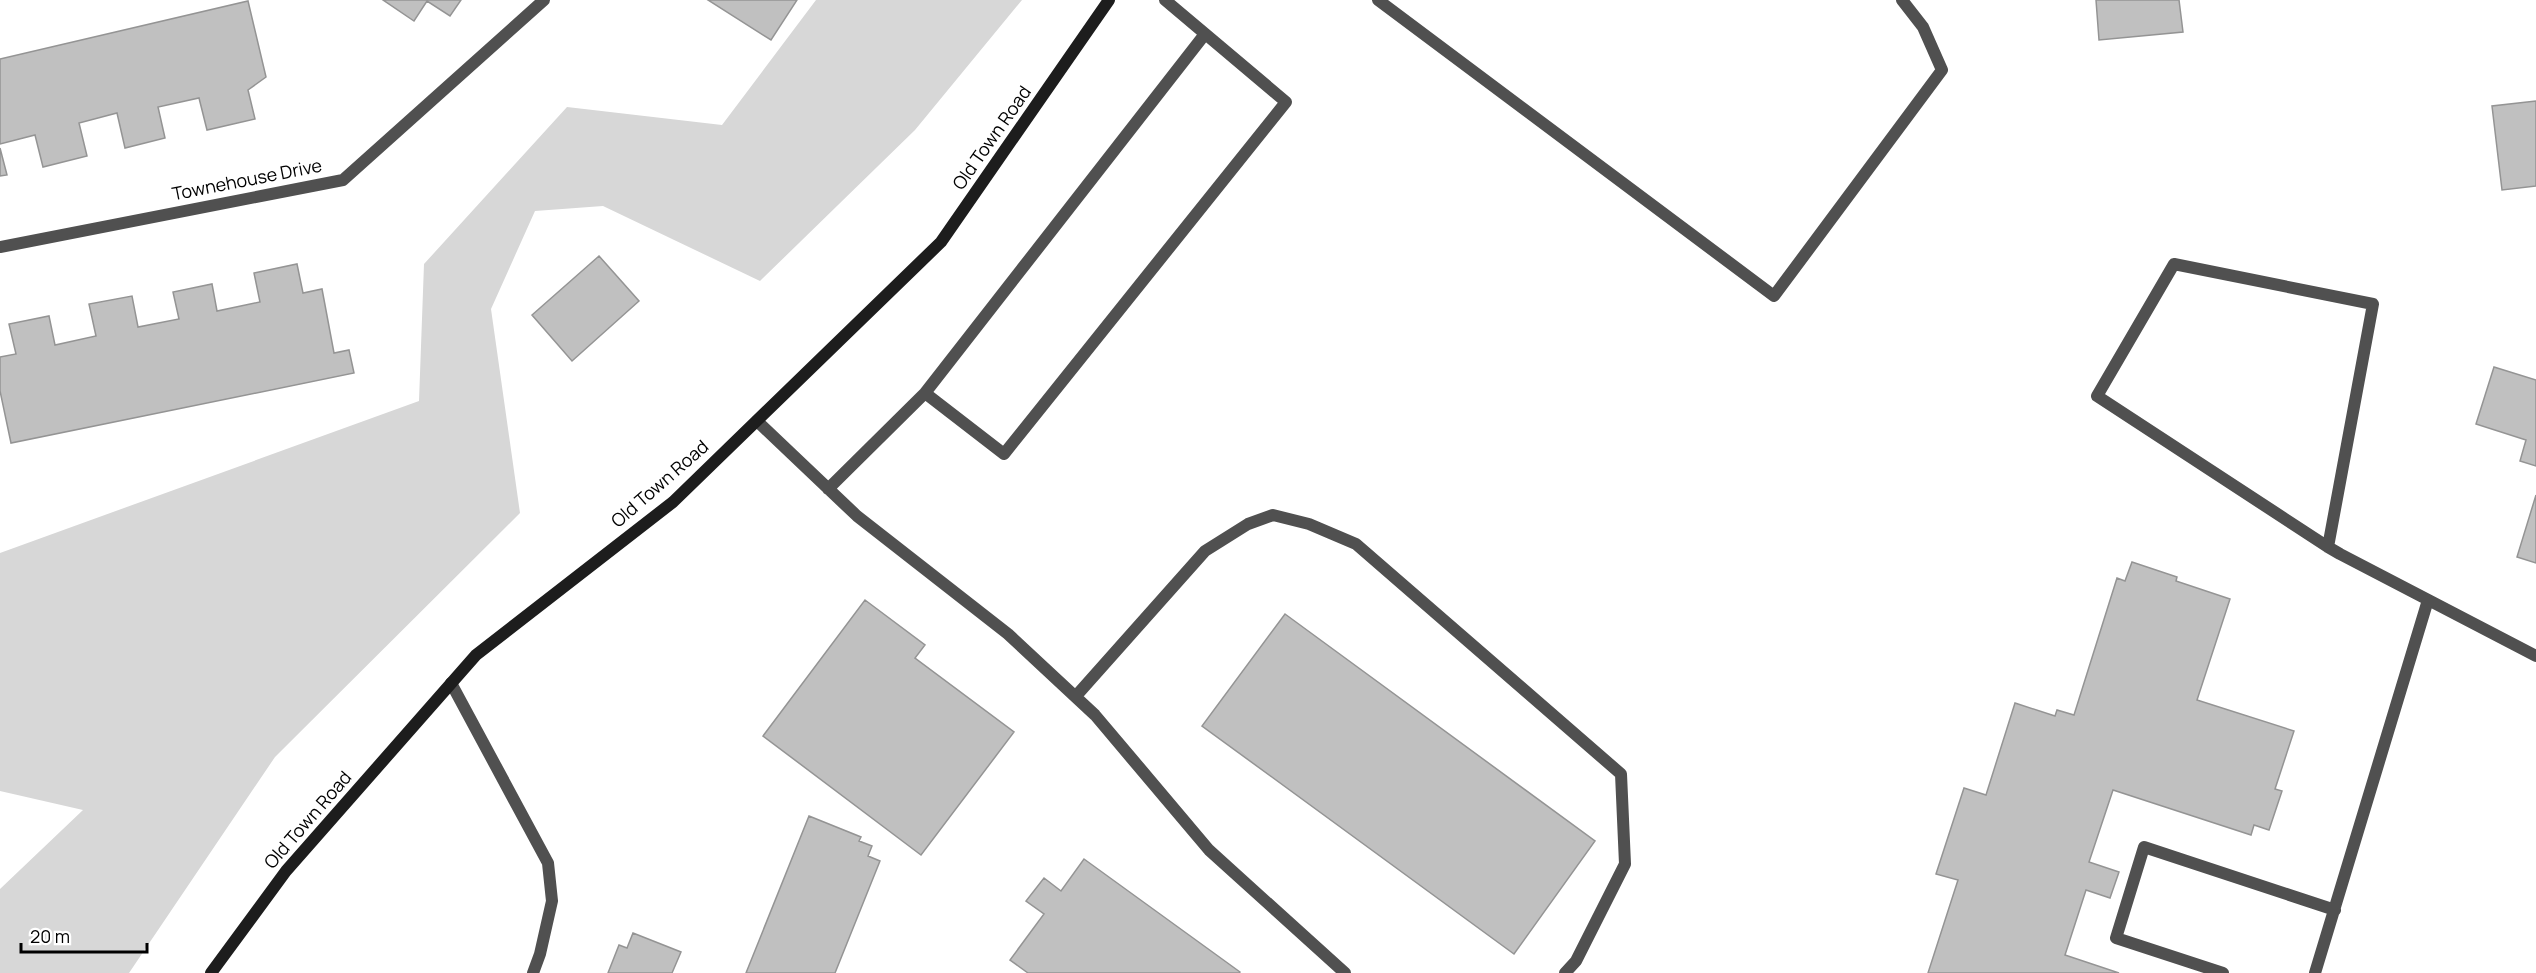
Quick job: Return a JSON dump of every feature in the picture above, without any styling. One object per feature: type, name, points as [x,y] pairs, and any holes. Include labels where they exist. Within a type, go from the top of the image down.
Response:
[{"type":"main road","name":"Old Town Road","points":[[211,973],[286,871],[476,655],[673,502],[942,242],[1109,0]]},
{"type":"street","name":"Townehouse Drive","points":[[0,247],[343,180],[544,0]]},
{"type":"street","points":[[925,393],[1004,454],[1286,102],[1165,0]]},
{"type":"street","points":[[1378,0],[1774,296],[1942,70],[1923,27],[1902,0]]},
{"type":"street","points":[[828,489],[925,393],[1205,34]]},
{"type":"street","points":[[2328,547],[2373,304],[2174,264],[2097,396],[2328,547],[2536,656]]},
{"type":"street","points":[[757,421],[857,516],[1008,634],[1076,696],[1095,715],[1209,850],[1345,973]]},
{"type":"street","points":[[1076,696],[1204,551],[1248,524],[1273,515],[1309,524],[1356,544],[1621,774],[1625,864],[1576,961],[1565,973]]},
{"type":"street","points":[[2315,973],[2428,600]]},
{"type":"street","points":[[451,682],[548,863],[552,901],[540,954],[533,973]]},
{"type":"street","points":[[2223,973],[2116,938],[2144,847],[2335,909]]},
{"type":"shaded area","points":[[816,0],[1022,0],[915,130],[760,281],[603,206],[535,211],[491,309],[520,513],[275,757],[129,973],[0,973],[0,889],[83,810],[0,791],[0,553],[419,401],[424,264],[567,107],[722,125]]},
{"type":"building","points":[[383,0],[461,0],[450,16],[427,1],[414,21]]},
{"type":"building","points":[[708,0],[797,0],[771,40]]},
{"type":"building","points":[[2096,0],[2179,0],[2183,32],[2099,40]]},
{"type":"building","points":[[248,1],[266,77],[248,90],[255,119],[207,130],[199,98],[158,107],[165,138],[125,148],[117,113],[79,123],[87,156],[43,167],[35,135],[0,144],[0,59]]},
{"type":"building","points":[[2536,101],[2536,186],[2502,190],[2492,106]]},
{"type":"building","points":[[0,148],[7,175],[0,176]]},
{"type":"building","points":[[599,256],[639,301],[572,361],[532,315]]},
{"type":"building","points":[[297,264],[303,293],[322,289],[334,353],[349,350],[354,373],[11,443],[0,391],[0,357],[16,354],[9,324],[49,316],[55,345],[96,336],[89,304],[132,296],[138,327],[179,319],[173,292],[212,284],[217,311],[260,302],[254,273]]},
{"type":"building","points":[[2494,367],[2536,380],[2536,466],[2520,461],[2526,440],[2476,424]]},
{"type":"building","points":[[2536,495],[2536,563],[2517,557]]},
{"type":"building","points":[[2132,562],[2177,577],[2176,581],[2230,599],[2197,700],[2294,731],[2275,789],[2282,791],[2269,830],[2254,825],[2251,835],[2113,790],[2089,862],[2119,872],[2110,898],[2086,890],[2065,955],[2119,973],[1928,973],[1958,880],[1936,874],[1964,788],[1986,795],[2015,703],[2055,716],[2057,710],[2074,715],[2117,578],[2125,581]]},
{"type":"building","points":[[865,600],[925,645],[915,658],[1014,732],[921,855],[763,736]]},
{"type":"building","points":[[1285,614],[1595,841],[1514,954],[1202,726]]},
{"type":"building","points":[[809,816],[861,837],[859,841],[872,846],[868,856],[880,861],[835,973],[746,973]]},
{"type":"building","points":[[1084,859],[1240,972],[1028,973],[1010,960],[1044,914],[1026,901],[1044,878],[1061,891]]},
{"type":"building","points":[[633,933],[681,952],[672,973],[608,973],[619,945],[627,948]]}]
